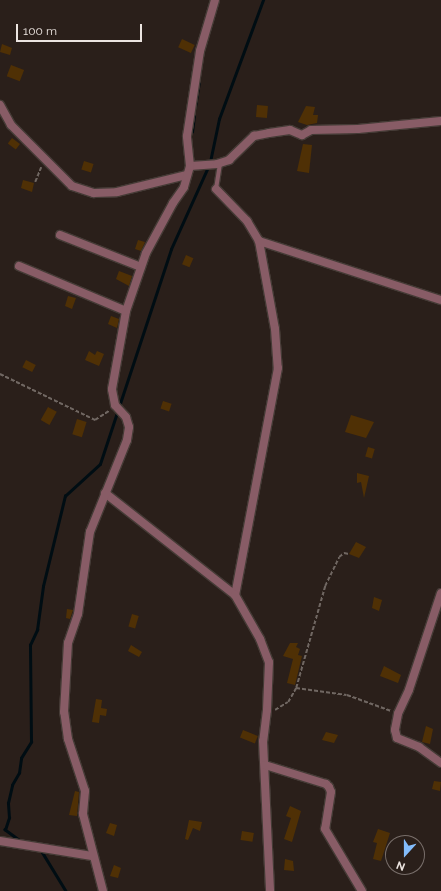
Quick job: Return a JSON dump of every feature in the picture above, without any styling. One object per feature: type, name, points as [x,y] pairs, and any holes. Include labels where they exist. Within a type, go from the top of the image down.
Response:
[{"type":"street","points":[[103,891],[92,856],[83,814],[85,791],[68,739],[64,712],[64,689],[68,643],[78,614],[90,532],[127,440],[129,426],[126,417],[118,409],[112,399],[112,390],[126,311],[141,267],[173,202],[184,187],[190,166],[186,136],[195,79],[200,51],[216,0]]},
{"type":"street","points":[[0,105],[11,125],[72,186],[94,193],[117,192],[187,175]]},
{"type":"street","points":[[190,166],[217,164],[229,160],[254,136],[269,133],[290,130],[302,134],[311,130],[358,129],[441,121]]},
{"type":"street","points":[[216,190],[247,220],[259,241],[274,329],[278,368],[235,596]]},
{"type":"street","points":[[60,235],[141,267]]},
{"type":"street","points":[[259,241],[441,300]]},
{"type":"street","points":[[19,266],[126,311]]},
{"type":"street","points":[[105,493],[235,596],[260,639],[269,662],[267,710],[263,735],[270,891]]},
{"type":"street","points":[[441,593],[409,690],[398,714],[395,730],[397,738],[419,747],[441,763]]},
{"type":"street","points":[[264,765],[326,784],[329,787],[331,792],[325,828],[362,891]]},
{"type":"street","points":[[0,841],[92,856]]},
{"type":"lane","points":[[216,190],[218,166],[229,160]]},
{"type":"path","points":[[35,182],[45,159]]},
{"type":"path","points":[[0,374],[95,420],[118,409]]},
{"type":"path","points":[[267,710],[279,710],[288,702],[296,688],[325,586],[339,557],[344,553],[349,554]]},
{"type":"path","points":[[296,688],[347,695],[398,714]]},
{"type":"building","points":[[182,39],[195,45],[191,53],[178,47]]},
{"type":"building","points":[[2,44],[12,48],[10,55],[0,52]]},
{"type":"building","points":[[11,65],[24,70],[20,81],[7,76]]},
{"type":"building","points":[[257,105],[268,106],[267,118],[256,117]]},
{"type":"building","points":[[306,106],[315,107],[313,115],[318,115],[317,123],[307,125],[298,122]]},
{"type":"building","points":[[12,138],[20,144],[16,150],[8,144]]},
{"type":"building","points":[[303,144],[312,145],[309,173],[297,171]]},
{"type":"building","points":[[84,161],[94,164],[91,173],[81,170]]},
{"type":"building","points":[[23,180],[34,183],[32,192],[21,188]]},
{"type":"building","points":[[138,240],[145,242],[141,251],[135,249]]},
{"type":"building","points":[[186,255],[193,258],[189,267],[182,264]]},
{"type":"building","points":[[119,271],[132,276],[129,286],[116,279]]},
{"type":"building","points":[[68,296],[76,298],[72,309],[65,306]]},
{"type":"building","points":[[111,316],[119,319],[117,328],[108,324]]},
{"type":"building","points":[[89,351],[95,355],[97,351],[104,354],[99,366],[85,360]]},
{"type":"building","points":[[26,360],[36,365],[32,372],[22,367]]},
{"type":"building","points":[[163,401],[172,404],[169,411],[161,409]]},
{"type":"building","points":[[48,407],[57,412],[49,425],[41,420]]},
{"type":"building","points":[[351,415],[374,422],[366,438],[345,432]]},
{"type":"building","points":[[77,419],[87,422],[82,437],[72,434]]},
{"type":"building","points":[[368,447],[375,449],[372,459],[365,457]]},
{"type":"building","points":[[357,473],[369,476],[364,498],[361,482],[357,483]]},
{"type":"building","points":[[356,542],[366,547],[359,558],[349,554]]},
{"type":"building","points":[[374,597],[382,600],[379,611],[372,608]]},
{"type":"building","points":[[67,609],[73,610],[70,619],[66,618]]},
{"type":"building","points":[[132,614],[139,616],[135,628],[128,626]]},
{"type":"building","points":[[290,643],[298,643],[296,647],[300,649],[298,655],[302,656],[295,685],[287,683],[293,659],[283,656]]},
{"type":"building","points":[[131,645],[142,652],[139,657],[128,651]]},
{"type":"building","points":[[384,666],[401,675],[398,683],[380,676]]},
{"type":"building","points":[[96,699],[102,700],[101,708],[107,709],[106,716],[100,715],[99,723],[92,722]]},
{"type":"building","points":[[426,726],[433,729],[430,744],[422,742]]},
{"type":"building","points":[[243,730],[258,736],[255,743],[240,737]]},
{"type":"building","points":[[326,732],[338,735],[334,743],[322,740]]},
{"type":"building","points":[[434,781],[441,782],[440,791],[432,789]]},
{"type":"building","points":[[75,791],[79,792],[77,816],[69,815]]},
{"type":"building","points":[[290,806],[301,811],[292,842],[284,839],[291,818],[286,816]]},
{"type":"building","points":[[189,820],[202,822],[200,831],[193,828],[188,840],[185,839]]},
{"type":"building","points":[[110,823],[117,825],[114,836],[106,833]]},
{"type":"building","points":[[378,829],[390,833],[389,835],[385,835],[385,849],[381,861],[373,859],[377,843],[373,842]]},
{"type":"building","points":[[242,831],[254,833],[252,842],[241,840]]},
{"type":"building","points":[[285,859],[293,861],[294,871],[284,870]]},
{"type":"building","points":[[114,865],[121,868],[118,878],[110,876]]},
{"type":"waterway","points":[[210,162],[219,119],[263,0]]},
{"type":"waterway","points":[[195,107],[199,83]]},
{"type":"waterway","points":[[192,132],[194,116]]},
{"type":"waterway","points":[[20,841],[5,830],[9,818],[8,803],[12,785],[19,773],[21,758],[31,742],[30,645],[37,630],[43,586],[65,496],[100,464],[171,249],[208,167]]},
{"type":"waterway","points":[[41,850],[66,891]]}]
